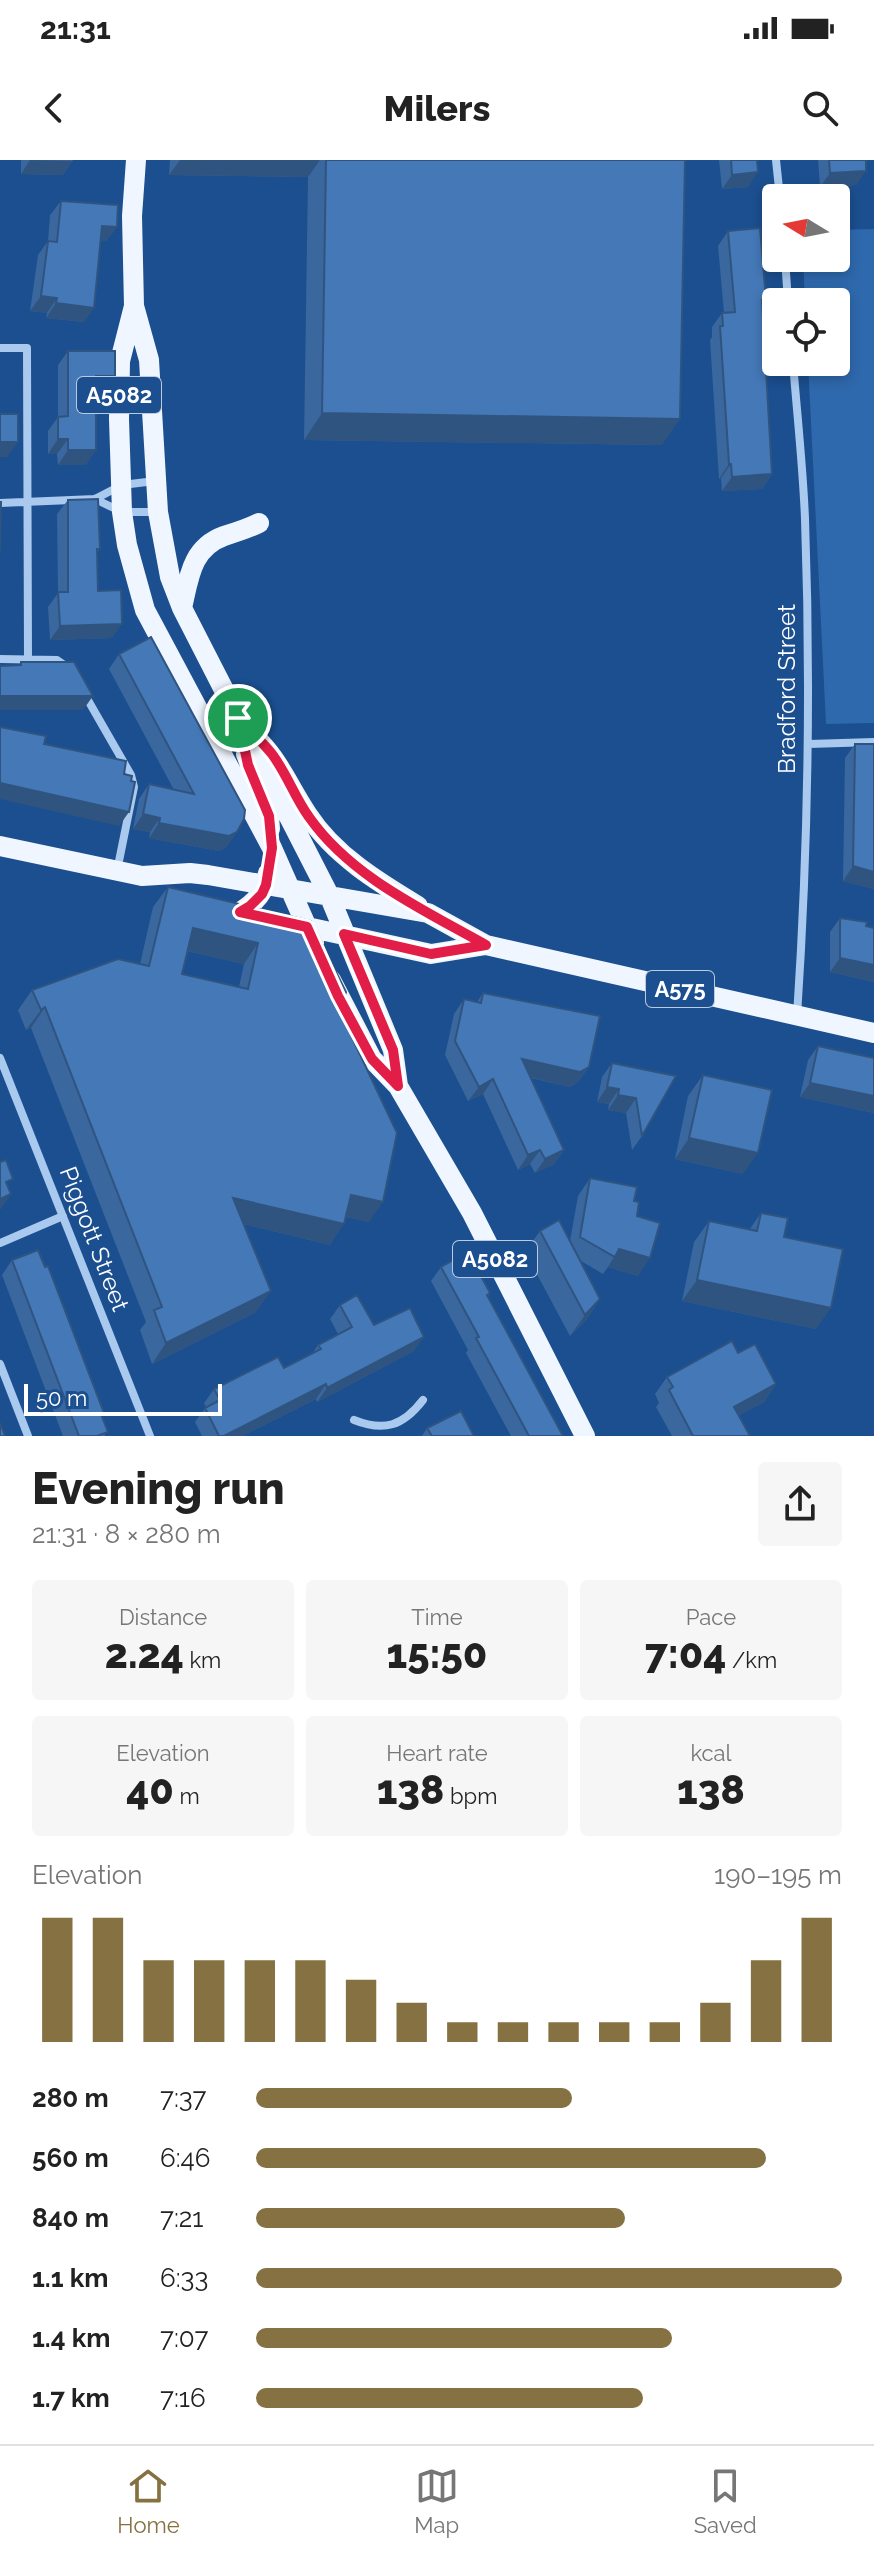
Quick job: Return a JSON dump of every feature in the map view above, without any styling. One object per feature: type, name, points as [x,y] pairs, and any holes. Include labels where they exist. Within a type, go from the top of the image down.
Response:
[{"type":"main road","name":"A5082","points":[[136,160],[132,216],[134,306],[149,360],[155,481],[170,577],[182,608],[329,895],[393,1050],[398,1086]]},
{"type":"main road","name":"A5082","points":[[134,306],[120,361],[122,512],[132,571],[145,610],[272,848],[322,962],[372,1059],[398,1086],[472,1213],[585,1436]]},
{"type":"main road","points":[[182,608],[192,562],[203,547],[259,523]]},
{"type":"main road","name":"A5082","points":[[238,718],[272,754],[308,817],[334,845],[365,872],[428,913]]},
{"type":"main road","points":[[238,718],[248,765],[269,816],[272,848],[266,885]]},
{"type":"main road","name":"A575","points":[[0,846],[142,876],[190,873],[428,913],[486,945],[874,1033]]},
{"type":"main road","name":"A575","points":[[142,876],[169,891]]},
{"type":"main road","name":"A575","points":[[266,885],[256,901],[233,911],[431,954],[486,945]]},
{"type":"street","points":[[776,160],[779,184]]},
{"type":"street","points":[[0,348],[27,348],[28,659]]},
{"type":"street","name":"Bradford Street","points":[[794,376],[805,517],[809,744],[797,1017]]},
{"type":"street","points":[[0,503],[95,499],[122,485],[155,481]]},
{"type":"street","points":[[95,499],[122,512],[158,512]]},
{"type":"street","points":[[0,659],[57,660],[68,667],[131,775],[134,787],[117,871]]},
{"type":"street","points":[[809,744],[874,742]]},
{"type":"street","name":"Piggott Street","points":[[0,1058],[150,1436]]},
{"type":"street","points":[[0,1243],[63,1216]]},
{"type":"street","points":[[0,1364],[28,1436]]},
{"type":"street","points":[[354,1420],[382,1432],[414,1412],[423,1400]]},
{"type":"shaded area","points":[[874,229],[874,723],[826,724],[809,376],[850,376],[850,288],[804,288],[804,272],[850,272],[850,230]]},
{"type":"building","points":[[326,160],[685,160],[680,419],[322,413]]},
{"type":"building","points":[[731,160],[757,160],[758,172],[732,175]]},
{"type":"building","points":[[829,160],[866,160],[866,171],[830,173]]},
{"type":"building","points":[[61,201],[118,205],[117,227],[102,226],[94,308],[56,303],[57,298],[41,296],[48,241],[57,242]]},
{"type":"building","points":[[760,228],[765,288],[762,288],[762,376],[766,376],[772,474],[732,477],[729,464],[720,326],[723,326],[722,313],[735,312],[728,231]]},
{"type":"building","points":[[68,351],[115,351],[115,376],[96,376],[96,450],[68,450],[68,439],[58,439],[58,417],[68,416]]},
{"type":"building","points":[[0,414],[18,414],[18,442],[0,442]]},
{"type":"building","points":[[98,499],[98,591],[121,590],[122,624],[60,626],[58,592],[68,592],[68,500]]},
{"type":"building","points":[[151,637],[245,810],[237,832],[229,836],[159,823],[160,818],[143,814],[149,784],[194,794],[119,654]]},
{"type":"building","points":[[21,662],[74,662],[93,696],[0,696],[0,666],[21,665]]},
{"type":"building","points":[[0,727],[46,736],[44,744],[126,761],[124,774],[132,776],[131,781],[135,782],[129,812],[0,783]]},
{"type":"building","points":[[855,744],[874,744],[874,872],[853,866]]},
{"type":"building","points":[[168,887],[311,921],[346,992],[340,1012],[397,1133],[383,1202],[351,1195],[344,1224],[233,1198],[271,1291],[166,1343],[154,1310],[162,1307],[45,1007],[41,1010],[32,990],[118,959],[149,966]],"holes":[[[193,928],[258,943],[248,989],[182,974]]]},
{"type":"building","points":[[840,918],[867,922],[866,926],[874,928],[874,965],[840,958]]},
{"type":"building","points":[[483,993],[600,1016],[589,1067],[580,1072],[522,1059],[564,1150],[545,1159],[540,1150],[528,1155],[493,1079],[479,1087],[455,1041],[464,999],[481,1003]]},
{"type":"building","points":[[818,1046],[874,1058],[874,1096],[810,1083]]},
{"type":"building","points":[[612,1063],[676,1076],[642,1136],[636,1098],[618,1095],[619,1089],[607,1087]]},
{"type":"building","points":[[703,1075],[772,1090],[758,1153],[689,1138]]},
{"type":"building","points":[[6,1160],[13,1179],[6,1182],[11,1194],[0,1199],[0,1162]]},
{"type":"building","points":[[590,1178],[637,1187],[634,1201],[639,1202],[637,1216],[660,1223],[650,1258],[619,1249],[615,1257],[580,1237]]},
{"type":"building","points":[[761,1213],[788,1218],[784,1237],[843,1249],[831,1308],[697,1280],[709,1221],[757,1231]]},
{"type":"building","points":[[559,1220],[600,1299],[585,1315],[540,1231]]},
{"type":"building","points":[[38,1250],[45,1267],[48,1266],[104,1413],[101,1414],[108,1432],[97,1436],[79,1436],[12,1260]]},
{"type":"building","points":[[468,1252],[490,1293],[487,1295],[563,1436],[529,1436],[476,1338],[479,1337],[441,1267]]},
{"type":"building","points":[[357,1295],[374,1325],[410,1308],[424,1337],[327,1388],[326,1384],[219,1436],[205,1408],[220,1400],[214,1389],[278,1357],[284,1368],[321,1349],[318,1345],[352,1327],[340,1305]]},
{"type":"building","points":[[732,1341],[738,1353],[755,1344],[776,1384],[734,1407],[750,1436],[693,1436],[669,1390],[673,1387],[667,1377]]},
{"type":"building","points":[[461,1411],[474,1436],[432,1436],[427,1428]]},
{"type":"route","points":[[238,718],[272,754],[308,817],[334,845],[392,890],[486,945],[431,954],[344,934],[393,1050],[398,1086],[372,1059],[338,996],[307,927],[240,912],[262,894],[272,848],[269,816],[248,765],[238,718]]}]
